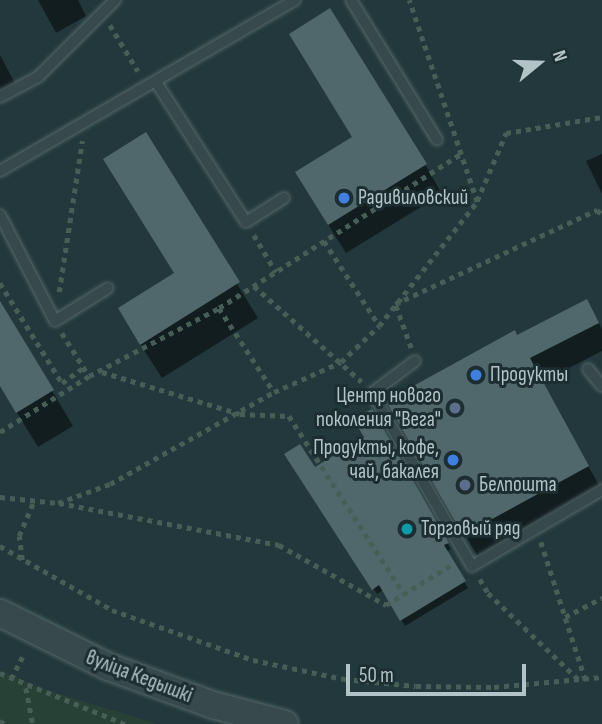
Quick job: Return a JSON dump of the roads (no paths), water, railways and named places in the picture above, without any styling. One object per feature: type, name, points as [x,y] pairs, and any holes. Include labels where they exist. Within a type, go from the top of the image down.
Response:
[{"type":"street","name":"вуліца Кедышкі","points":[[0,613],[35,632],[143,680],[285,724]]},
{"type":"lane","points":[[0,97],[38,77],[115,0]]},
{"type":"lane","points":[[0,171],[295,0]]},
{"type":"lane","points":[[351,0],[437,140]]},
{"type":"lane","points":[[151,84],[246,222],[284,198]]},
{"type":"lane","points":[[0,215],[55,321],[108,288]]},
{"type":"lane","points":[[415,361],[372,393],[469,561],[537,528],[602,491]]},
{"type":"lane","points":[[588,369],[602,386]]},
{"type":"place","name":"Радивиловский","points":[[344,198]]},
{"type":"place","name":"Продукты","points":[[476,375]]},
{"type":"place","name":"Центр нового поколения \"Вега\"","points":[[455,408]]},
{"type":"place","name":"Продукты, кофе, чай, бакалея","points":[[453,460]]},
{"type":"place","name":"Белпошта","points":[[465,485]]},
{"type":"place","name":"Торговый ряд","points":[[407,529]]}]
